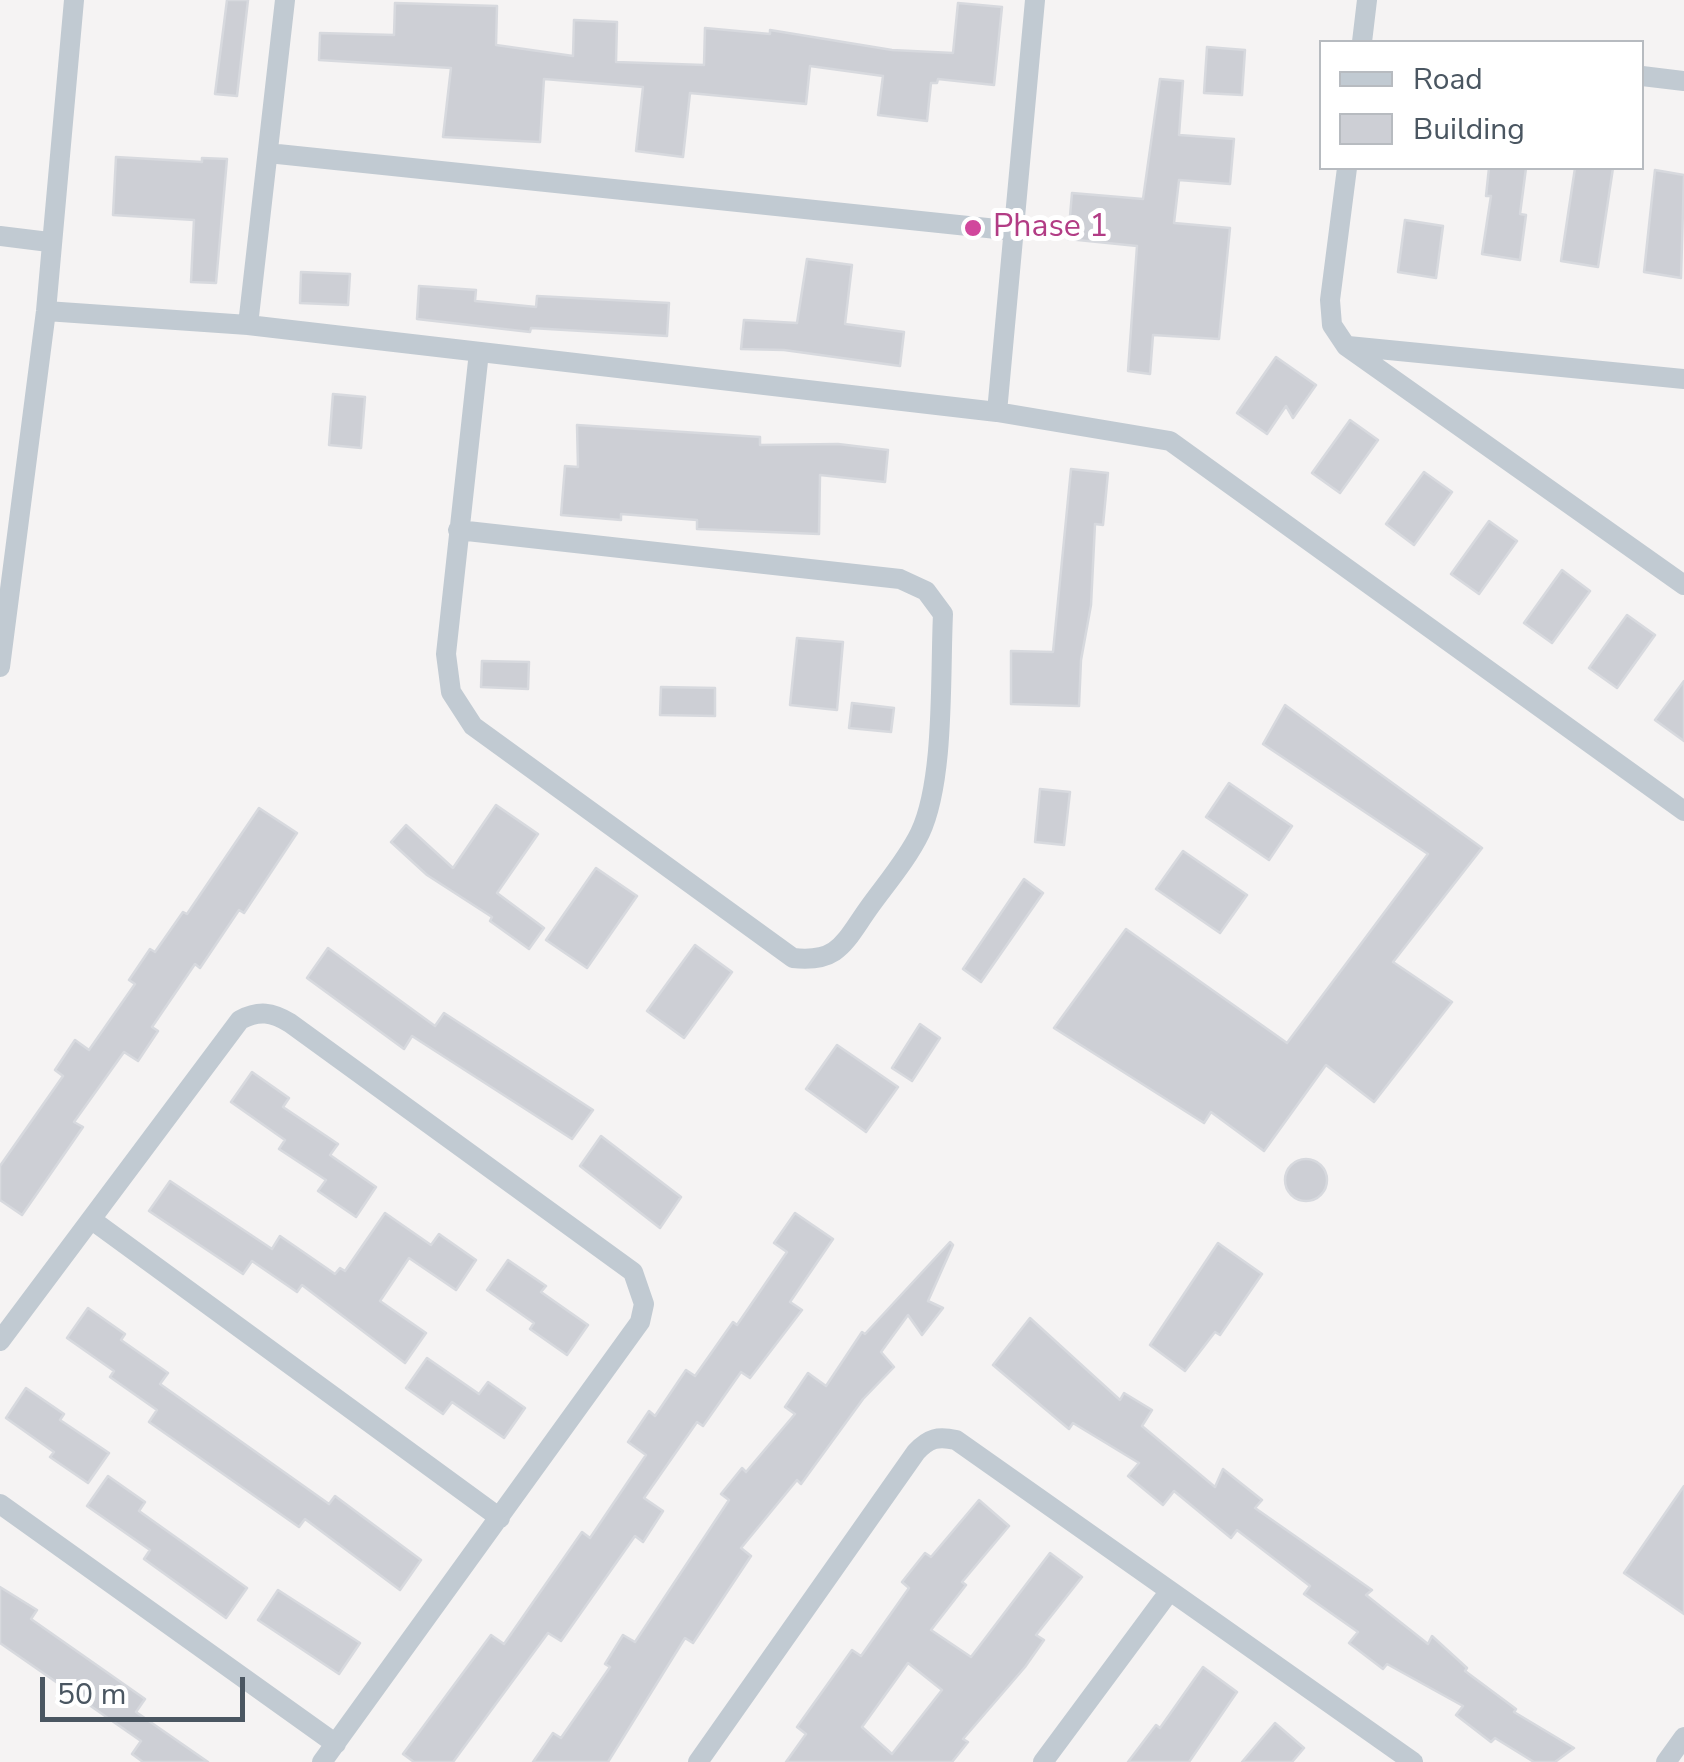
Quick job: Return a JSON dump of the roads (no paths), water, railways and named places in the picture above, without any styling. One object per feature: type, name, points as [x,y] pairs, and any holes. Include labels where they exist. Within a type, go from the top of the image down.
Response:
[{"type":"street","points":[[0,667],[7,528],[46,312],[49,242],[74,0]]},
{"type":"street","points":[[248,325],[284,0]]},
{"type":"street","points":[[997,412],[1035,0]]},
{"type":"street","points":[[1362,40],[1368,0]]},
{"type":"street","points":[[1644,76],[1684,81]]},
{"type":"street","points":[[268,154],[1016,232]]},
{"type":"street","points":[[1347,170],[1330,300],[1332,325],[1346,346],[1684,585]]},
{"type":"street","points":[[0,236],[49,242]]},
{"type":"street","points":[[46,312],[248,325],[997,412],[1170,441],[1684,811]]},
{"type":"street","points":[[1346,346],[1684,379]]},
{"type":"street","points":[[458,530],[900,579],[926,590],[943,614],[934,785],[928,813],[919,836],[840,948],[818,961],[792,958],[474,726],[451,692],[446,654],[458,530],[479,352]]},
{"type":"street","points":[[0,1341],[240,1020],[256,1012],[277,1015],[337,1056],[632,1272],[644,1304],[640,1322],[322,1762]]},
{"type":"street","points":[[92,1220],[500,1518]]},
{"type":"street","points":[[698,1762],[928,1440],[956,1440],[1403,1759]]},
{"type":"street","points":[[0,1504],[336,1744]]},
{"type":"street","points":[[1043,1762],[1169,1592]]},
{"type":"street","points":[[1666,1762],[1684,1738]]},
{"type":"place","name":"Phase 1","points":[[973,228]]}]
